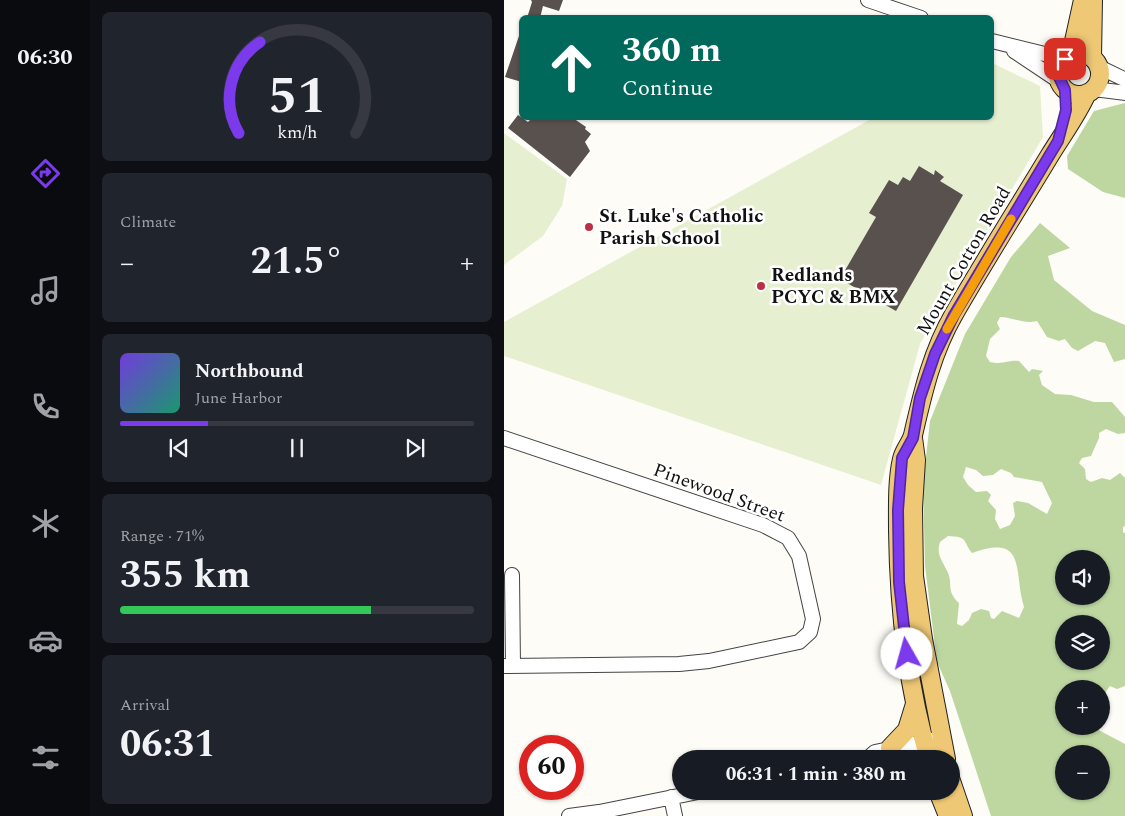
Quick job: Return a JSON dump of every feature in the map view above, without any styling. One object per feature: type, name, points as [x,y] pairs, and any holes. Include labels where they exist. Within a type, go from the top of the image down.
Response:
[{"type":"main road","points":[[1083,0],[1068,57],[1059,69],[1062,85],[1076,95],[1091,91],[1100,79],[1096,62],[1093,0]]},
{"type":"main road","points":[[1068,57],[1082,53],[1096,62]]},
{"type":"main road","name":"Mount Cotton Road","points":[[1058,141],[1066,110],[1062,85]]},
{"type":"main road","name":"Mount Cotton Road","points":[[935,749],[914,576],[912,508],[916,460],[913,438],[920,398],[935,354],[954,315],[1058,141],[1091,91]]},
{"type":"main road","name":"Mount Cotton Road","points":[[913,438],[902,458],[898,510],[902,613],[915,703],[935,749]]},
{"type":"main road","points":[[894,750],[906,730],[915,703]]},
{"type":"main road","points":[[941,800],[948,816]]},
{"type":"main road","points":[[958,800],[963,816]]},
{"type":"street","points":[[868,0],[912,15]]},
{"type":"street","points":[[994,42],[1007,46],[1068,57]]},
{"type":"street","points":[[1007,46],[1062,85]]},
{"type":"street","points":[[1096,62],[1125,80]]},
{"type":"street","points":[[1091,91],[1125,93]]},
{"type":"street","name":"Pinewood Street","points":[[504,438],[763,525],[788,538],[799,556],[813,619],[810,632],[799,642],[709,660],[679,664],[509,666]]},
{"type":"street","points":[[509,666],[512,574]]},
{"type":"street","points":[[569,816],[599,812],[672,797]]},
{"type":"street","points":[[672,800],[675,816]]},
{"type":"green space","name":"Redlands PCYC & BMX","points":[[994,64],[1040,86],[1043,137],[920,344],[881,485],[504,356],[504,322],[869,120],[994,120]]},
{"type":"green space","points":[[1126,103],[1125,198],[1103,192],[1068,169],[1067,156],[1094,111]]},
{"type":"green space","points":[[504,133],[567,179],[562,206],[543,236],[504,265]]},
{"type":"green space","points":[[1040,223],[1070,248],[1048,256],[1054,280],[1092,311],[1125,325],[1125,359],[1114,362],[1105,343],[1095,341],[1078,351],[1072,348],[1065,339],[1059,341],[1047,337],[1037,321],[1028,322],[1000,317],[997,323],[1000,329],[990,339],[986,356],[990,362],[1019,361],[1029,372],[1032,369],[1043,371],[1039,375],[1042,385],[1055,394],[1071,395],[1094,402],[1112,402],[1125,417],[1125,433],[1118,434],[1106,429],[1099,433],[1099,438],[1091,456],[1082,458],[1079,463],[1085,469],[1086,479],[1091,482],[1102,478],[1110,480],[1120,473],[1125,478],[1125,526],[1123,527],[1123,532],[1126,534],[1125,686],[1117,689],[1110,686],[1110,680],[1055,680],[1055,735],[1108,735],[1125,744],[1125,816],[991,816],[950,691],[937,662],[925,566],[923,484],[930,421],[965,334],[1011,257]],"holes":[[[966,467],[976,470],[983,476],[993,475],[1001,469],[1011,473],[1014,477],[1042,482],[1052,503],[1047,514],[1028,503],[1017,501],[1013,503],[1015,516],[1010,525],[1000,529],[995,519],[996,510],[988,501],[991,495],[987,491],[976,492],[968,485],[963,477]],[[948,536],[962,538],[972,553],[990,548],[1002,548],[1010,552],[1015,559],[1024,607],[1019,618],[1002,611],[994,619],[991,618],[989,611],[981,609],[972,613],[969,620],[962,626],[957,624],[959,603],[952,594],[949,576],[940,557],[939,550],[940,542]]]},
{"type":"building","points":[[531,0],[563,0],[559,11],[543,6],[541,15],[528,15]]},
{"type":"building","points":[[519,36],[519,81],[505,77]]},
{"type":"building","points":[[518,115],[519,120],[528,122],[530,120],[576,120],[586,127],[585,129],[591,134],[585,142],[590,151],[570,177],[508,128]]},
{"type":"building","points":[[919,166],[934,175],[935,170],[944,177],[940,181],[963,195],[896,311],[840,279],[876,217],[869,213],[889,180],[898,185],[903,177],[910,181]]},
{"type":"slow traffic","points":[[947,329],[1011,219]]},
{"type":"place","name":"St. Luke's Catholic Parish School","points":[[589,227]]},
{"type":"place","name":"Redlands PCYC & BMX","points":[[761,286]]},
{"type":"route","points":[[907,654],[899,582],[898,510],[902,458],[913,438],[920,398],[935,354],[954,315],[1058,141],[1066,110],[1065,90],[1058,75],[1061,64],[1065,59]]}]
